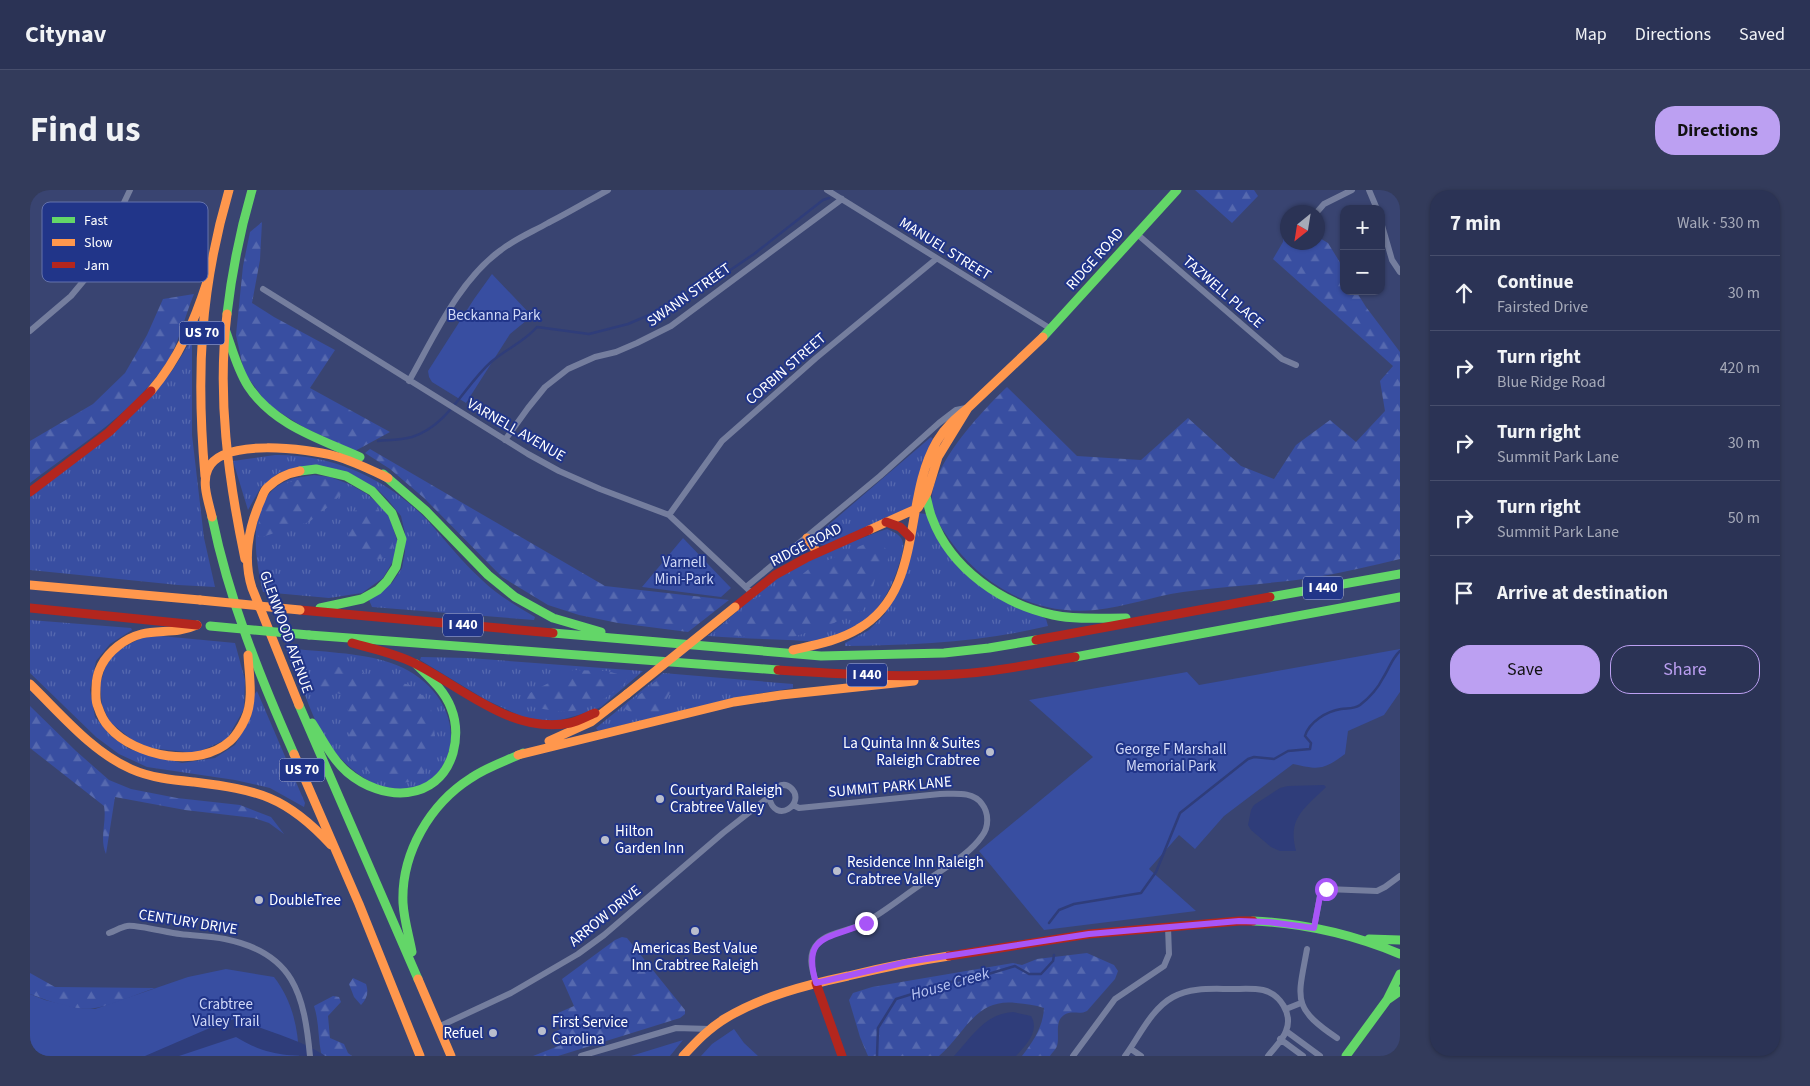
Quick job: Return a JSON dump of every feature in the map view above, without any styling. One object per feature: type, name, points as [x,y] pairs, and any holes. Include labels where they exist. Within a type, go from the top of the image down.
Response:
[{"type":"main road","name":"US 70","points":[[208,276],[212,253],[229,190]]},
{"type":"main road","name":"GLENWOOD AVENUE","points":[[252,190],[234,268],[225,329],[224,384],[227,454],[238,530],[248,572],[294,694],[451,1056]]},
{"type":"main road","name":"RIDGE ROAD","points":[[627,694],[735,607],[749,590],[817,552],[914,510],[921,505],[926,496],[931,474],[940,453],[963,419],[968,408],[1019,362],[1051,329],[1177,190]]},
{"type":"main road","name":"US 70","points":[[207,282],[200,352],[201,434],[206,478],[222,561],[247,646],[338,854],[420,1056]]},
{"type":"main road","points":[[30,492],[63,469],[122,420],[156,385],[181,348],[200,305],[207,282]]},
{"type":"main road","points":[[225,329],[243,378],[264,406],[293,426],[362,458],[414,500],[439,524],[474,563],[510,593],[547,615],[626,640]]},
{"type":"main road","points":[[778,653],[833,642],[857,630],[882,610],[898,586],[905,562],[914,510],[923,474],[933,447],[948,426],[959,414],[968,408]]},
{"type":"main road","points":[[206,478],[208,468],[217,458],[227,454],[272,448],[300,449],[347,459],[388,478]]},
{"type":"main road","points":[[248,572],[250,536],[254,513],[262,495],[274,480],[295,470],[316,469],[343,475],[368,488],[391,509],[399,524],[402,545],[396,566],[382,586],[369,596],[304,610]]},
{"type":"main road","points":[[926,496],[928,510],[950,550],[969,572],[1003,597],[1028,608],[1072,618],[1150,618]]},
{"type":"main road","points":[[886,522],[900,527],[910,538]]},
{"type":"main road","points":[[807,538],[817,552]]},
{"type":"main road","name":"I 440","points":[[30,584],[626,640],[778,653],[865,657],[944,653],[989,648],[1400,574]]},
{"type":"main road","name":"I 440","points":[[30,608],[329,637],[849,674],[903,676],[959,674],[1051,661],[1400,598]]},
{"type":"main road","points":[[198,625],[186,631],[152,631],[140,634],[118,645],[104,659],[96,682],[96,700],[103,719],[114,733],[141,749],[168,756],[194,757],[208,755],[222,748],[239,731],[248,711],[250,693],[247,646]]},
{"type":"main road","points":[[329,637],[396,655],[416,664],[506,714],[538,724],[559,725],[575,722],[592,715],[627,694]]},
{"type":"main road","points":[[294,694],[332,755],[346,772],[367,786],[387,793],[406,794],[416,792],[431,785],[446,770],[455,748],[457,730],[453,711],[445,695],[416,664]]},
{"type":"main road","points":[[518,755],[742,701],[781,695],[893,684],[959,674]]},
{"type":"main road","points":[[30,684],[96,747],[126,767],[160,778],[238,788],[275,799],[307,821],[338,854]]},
{"type":"main road","points":[[419,980],[403,902],[405,876],[413,849],[422,830],[434,813],[457,788],[496,764],[583,728],[607,712],[627,694]]},
{"type":"main road","points":[[683,1056],[698,1039],[724,1019],[756,1002],[816,983],[863,971],[944,956],[1089,934],[1239,921],[1269,922],[1314,928],[1366,940],[1400,954]]},
{"type":"main road","points":[[1366,940],[1373,938],[1400,940]]},
{"type":"main road","points":[[1346,1056],[1387,1000],[1400,974]]},
{"type":"main road","points":[[816,983],[842,1056]]},
{"type":"main road","points":[[1387,1000],[1400,991]]},
{"type":"street","points":[[124,202],[130,190]]},
{"type":"street","points":[[410,381],[440,325],[468,283],[482,266],[500,250],[516,240],[608,190]]},
{"type":"street","name":"MANUEL STREET","points":[[827,190],[1051,329]]},
{"type":"street","points":[[1323,205],[1352,190]]},
{"type":"street","points":[[1368,190],[1375,205]]},
{"type":"street","name":"SWANN STREET","points":[[506,440],[546,386],[568,369],[595,357],[637,344],[671,326],[842,199]]},
{"type":"street","name":"TAZWELL PLACE","points":[[1137,234],[1282,359],[1296,365]]},
{"type":"street","points":[[1385,236],[1392,260],[1400,272]]},
{"type":"street","name":"CORBIN STREET","points":[[669,515],[722,441],[816,358],[936,259]]},
{"type":"street","points":[[30,331],[71,296],[83,282]]},
{"type":"street","name":"VARNELL AVENUE","points":[[263,289],[506,440],[559,470],[600,489],[669,515],[749,590]]},
{"type":"street","name":"RIDGE ROAD","points":[[749,590],[950,414],[956,410],[968,408]]},
{"type":"street","name":"ARROW DRIVE","points":[[438,1027],[511,993],[578,954],[604,935],[723,833],[769,797],[772,790],[779,786],[787,786],[795,794],[793,805]]},
{"type":"street","name":"SUMMIT PARK LANE","points":[[793,805],[800,808],[940,794],[961,794],[971,795],[980,801],[986,810],[988,823],[983,836],[968,851],[866,923],[819,942],[812,952],[811,966],[816,983]]},
{"type":"street","points":[[769,797],[775,809],[788,810],[793,805]]},
{"type":"street","points":[[1314,928],[1320,896],[1326,889],[1377,891],[1400,876]]},
{"type":"street","name":"CENTURY DRIVE","points":[[110,933],[129,925],[180,934],[223,938],[255,948],[278,963],[287,973],[301,999],[308,1030],[310,1056]]},
{"type":"street","points":[[1073,1056],[1115,999],[1164,966],[1169,954],[1168,927]]},
{"type":"street","points":[[1307,949],[1300,986],[1301,1003],[1313,1020],[1337,1038]]},
{"type":"street","points":[[1125,1056],[1159,1007],[1174,996],[1202,989],[1259,989],[1273,994],[1281,1001],[1286,1009],[1286,1031],[1268,1056]]},
{"type":"street","points":[[1286,1009],[1301,1003]]},
{"type":"street","points":[[581,1056],[676,1028],[710,1029]]},
{"type":"street","points":[[1286,1031],[1320,1056]]},
{"type":"street","points":[[1280,1040],[1302,1056]]},
{"type":"street","points":[[1131,1048],[1141,1056]]},
{"type":"green space","points":[[1195,190],[1254,190],[1258,196],[1232,223]]},
{"type":"green space","points":[[262,222],[260,260],[252,303],[335,350],[310,388],[390,432],[355,451],[305,428],[268,405],[244,372],[236,335],[243,266],[250,232]]},
{"type":"green space","points":[[1325,241],[1328,243],[1340,262],[1340,295],[1358,295],[1400,352],[1400,559],[1311,578],[1183,592],[1106,609],[1072,610],[1050,608],[1009,592],[990,581],[958,551],[940,525],[934,512],[932,498],[935,484],[950,453],[961,438],[985,409],[1007,387],[1077,456],[1141,460],[1188,418],[1241,466],[1274,479],[1296,445],[1330,420],[1356,442],[1385,411],[1380,381],[1393,366],[1273,259],[1280,247],[1280,250],[1325,250]]},
{"type":"green space","name":"Beckanna Park","points":[[492,274],[532,316],[510,334],[466,403],[432,382],[428,371]]},
{"type":"green space","points":[[194,294],[171,355],[158,375],[107,426],[30,483],[30,441],[93,404],[125,373],[147,335],[163,299]]},
{"type":"green space","points":[[189,344],[192,345],[192,435],[204,538],[215,587],[30,570],[30,497],[172,371]]},
{"type":"green space","points":[[931,437],[934,440],[913,507],[825,546],[821,545],[817,540],[819,533]]},
{"type":"green space","points":[[370,449],[605,586],[729,600],[688,632],[618,623],[579,615],[548,605],[502,577],[424,498],[390,469],[365,453]]},
{"type":"green space","points":[[275,455],[318,459],[338,464],[377,481],[412,506],[428,521],[461,559],[494,591],[535,617],[534,620],[372,607],[369,600],[392,583],[402,568],[405,552],[405,533],[401,516],[378,490],[347,473],[280,472],[261,487],[248,510],[233,461]]},
{"type":"green space","points":[[314,475],[330,477],[349,484],[367,494],[388,513],[398,543],[396,556],[383,578],[362,593],[329,598],[263,592],[257,560],[256,542],[256,526],[260,510],[267,496],[279,485],[295,478]]},
{"type":"green space","points":[[309,477],[328,478],[348,486],[333,503],[309,522],[262,537],[256,535],[264,507],[271,495],[285,484]]},
{"type":"green space","points":[[367,502],[380,512],[394,535],[391,557],[379,559],[363,558],[353,551],[346,523],[355,511]]},
{"type":"green space","points":[[918,513],[926,514],[966,575],[1046,619],[1048,626],[998,636],[947,642],[845,646],[845,643],[869,630],[885,614]]},
{"type":"green space","points":[[887,529],[901,537],[903,545],[902,555],[889,590],[872,614],[861,624],[835,637],[819,641],[708,636],[760,591],[789,571],[820,555]]},
{"type":"green space","name":"Varnell Mini-Park","points":[[683,538],[731,588],[721,597],[642,587]]},
{"type":"green space","points":[[881,542],[889,554],[886,567],[875,579],[871,596],[862,611],[852,613],[834,623],[788,639],[714,634],[755,598],[776,592],[783,582],[799,577],[810,568],[867,543]]},
{"type":"green space","points":[[30,620],[131,628],[132,630],[110,644],[96,661],[90,690],[95,717],[111,736],[129,749],[182,763],[215,758],[235,745],[251,717],[254,695],[257,691],[305,803],[304,807],[270,788],[235,780],[147,767],[119,754],[96,737],[30,673]]},
{"type":"green space","points":[[161,636],[235,643],[245,680],[244,709],[227,739],[196,753],[149,748],[131,739],[110,722],[102,705],[100,685],[105,668],[111,658],[122,648],[143,637]]},
{"type":"green space","points":[[286,648],[379,659],[417,676],[438,697],[445,709],[449,722],[451,736],[449,751],[445,763],[438,773],[418,787],[404,790],[389,789],[375,784],[349,767],[328,744],[321,732]]},
{"type":"green space","name":"George F Marshall Memorial Park","points":[[1400,649],[1400,692],[1384,715],[1348,731],[1345,754],[1326,766],[1316,768],[1293,764],[1224,816],[1195,849],[1179,835],[1149,869],[1196,911],[1044,930],[979,851],[1093,757],[1029,700],[1187,672],[1199,685]]},
{"type":"green space","points":[[421,657],[469,658],[643,671],[601,707],[557,721],[527,719],[486,700],[420,660]]},
{"type":"green space","points":[[331,665],[410,685],[430,702],[435,736],[421,780],[395,784],[367,771],[351,759],[348,742],[351,722],[343,695],[312,685],[321,673]]},
{"type":"green space","points":[[573,670],[607,671],[628,677],[617,690],[608,696],[597,703],[577,710],[558,711],[525,705],[524,696]]},
{"type":"green space","points":[[663,673],[793,684],[793,688],[738,697],[598,731],[596,728]]},
{"type":"green space","points":[[659,679],[665,682],[671,691],[658,713],[645,716],[635,714],[623,708]]},
{"type":"green space","points":[[30,706],[109,780],[131,789],[177,798],[240,805],[271,817],[284,834],[269,823],[254,818],[185,810],[115,797],[106,854],[103,842],[104,806],[30,748]]},
{"type":"green space","points":[[622,937],[627,938],[685,1010],[685,1014],[680,1018],[558,1056],[533,1056],[561,1045],[555,1032],[564,1027],[558,1013],[574,1006],[562,979],[615,940]]},
{"type":"green space","points":[[1087,953],[1114,965],[1118,971],[1115,979],[1087,1011],[1067,1014],[1061,1018],[1058,1025],[1057,1046],[1050,1056],[1022,1056],[1037,1034],[1042,1022],[1044,1008],[1034,1005],[1002,1003],[990,1006],[980,1012],[939,1056],[868,1056],[849,1000],[853,993],[872,987],[1013,963],[1022,965],[1037,959]]},
{"type":"green space","name":"Crabtree Valley Trail","points":[[226,969],[274,977],[290,1004],[297,1035],[299,1056],[30,1056],[30,994],[77,1008],[95,1009],[188,977]]},
{"type":"green space","points":[[30,973],[55,987],[155,988],[103,1007],[87,1009],[62,1005],[30,994]]},
{"type":"green space","points":[[353,978],[366,984],[367,995],[361,1005],[354,997],[349,984]]},
{"type":"green space","points":[[333,996],[339,997],[341,1002],[328,1016],[330,1038],[344,1044],[348,1053],[352,1056],[325,1056],[321,1053],[314,1006]]},
{"type":"green space","points":[[734,1029],[744,1043],[758,1056],[701,1056],[712,1044]]},
{"type":"green space","points":[[683,1040],[670,1056],[631,1056]]},
{"type":"shaded area","points":[[1324,785],[1326,787],[1305,808],[1296,822],[1294,840],[1296,851],[1280,851],[1271,847],[1251,830],[1248,825],[1254,805],[1280,788]]},
{"type":"shaded area","points":[[1013,1012],[1031,1016],[1034,1027],[1031,1038],[1016,1056],[954,1056],[986,1022],[994,1017]]},
{"type":"shaded area","points":[[237,1018],[304,1044],[325,1056],[279,1054],[258,1048],[236,1037],[179,1056],[145,1056],[219,1024]]},
{"type":"waterway","points":[[378,441],[412,437],[436,424],[491,362],[537,327],[589,334],[628,324],[677,303],[754,254],[823,200],[829,198]]},
{"type":"waterway","name":"House Creek","points":[[1049,923],[1059,910],[1074,904],[1141,893],[1156,872],[1180,813],[1248,759],[1254,757],[1274,759],[1288,751],[1310,749],[1311,743],[1305,736],[1310,726],[1330,712],[1360,705],[1379,685],[1400,651]]},
{"type":"waterway","name":"House Creek","points":[[877,1056],[878,1028],[896,999],[951,982],[1015,966],[1029,974],[1041,974],[1053,961],[1054,955]]},
{"type":"traffic: fast","points":[[227,314],[237,251],[252,190]]},
{"type":"traffic: fast","points":[[1043,337],[1177,190]]},
{"type":"traffic: fast","points":[[225,329],[244,379],[258,400],[270,411],[298,429],[360,457]]},
{"type":"traffic: fast","points":[[300,471],[316,469],[346,476],[372,491],[392,513],[402,539],[396,567],[387,581],[378,590],[362,599],[320,608]]},
{"type":"traffic: fast","points":[[383,474],[426,511],[488,575],[515,597],[553,618],[601,632]]},
{"type":"traffic: fast","points":[[926,496],[932,518],[952,553],[980,582],[997,593],[1034,610],[1062,617],[1126,618]]},
{"type":"traffic: fast","points":[[212,517],[236,608],[269,696],[294,754]]},
{"type":"traffic: fast","points":[[1270,597],[1400,574]]},
{"type":"traffic: fast","points":[[1075,657],[1400,597]]},
{"type":"traffic: fast","points":[[210,626],[309,635]]},
{"type":"traffic: fast","points":[[553,633],[821,656],[944,653],[1036,640]]},
{"type":"traffic: fast","points":[[309,635],[778,670]]},
{"type":"traffic: fast","points":[[312,723],[337,761],[347,772],[361,782],[376,789],[392,792],[408,792],[422,789],[435,781],[446,769],[453,753],[456,730],[448,701],[436,684],[416,664]]},
{"type":"traffic: fast","points":[[299,705],[418,979]]},
{"type":"traffic: fast","points":[[412,952],[405,922],[404,884],[407,866],[421,831],[443,801],[456,789],[483,771],[523,753]]},
{"type":"traffic: fast","points":[[1253,921],[1292,924],[1346,935],[1400,954]]},
{"type":"traffic: fast","points":[[1369,939],[1400,940]]},
{"type":"traffic: fast","points":[[1346,1056],[1387,1000],[1400,974]]},
{"type":"traffic: fast","points":[[1387,1000],[1400,991]]},
{"type":"traffic: slow","points":[[205,476],[201,402],[203,332],[212,262],[229,190]]},
{"type":"traffic: slow","points":[[151,391],[178,353],[197,311],[207,282]]},
{"type":"traffic: slow","points":[[227,314],[223,375],[226,437],[229,468],[245,559]]},
{"type":"traffic: slow","points":[[869,530],[918,508],[927,493],[938,457],[968,408],[1043,337]]},
{"type":"traffic: slow","points":[[793,650],[842,637],[858,629],[879,612],[894,592],[910,543],[919,490],[926,464],[944,431],[968,408]]},
{"type":"traffic: slow","points":[[212,517],[206,493],[206,475],[216,459],[230,452],[267,448],[322,453],[348,460],[388,478]]},
{"type":"traffic: slow","points":[[299,705],[252,588],[247,556],[252,523],[264,491],[278,479],[300,471]]},
{"type":"traffic: slow","points":[[807,538],[817,552]]},
{"type":"traffic: slow","points":[[30,585],[200,600]]},
{"type":"traffic: slow","points":[[200,600],[300,610]]},
{"type":"traffic: slow","points":[[627,694],[735,607]]},
{"type":"traffic: slow","points":[[197,625],[176,631],[138,635],[118,646],[105,660],[97,676],[96,702],[105,723],[120,737],[135,746],[168,756],[202,755],[217,750],[234,737],[248,712],[250,687],[248,655]]},
{"type":"traffic: slow","points":[[518,755],[734,702],[781,695],[914,681]]},
{"type":"traffic: slow","points":[[30,684],[77,731],[116,761],[131,769],[154,777],[236,788],[270,798],[300,816],[331,845]]},
{"type":"traffic: slow","points":[[549,741],[591,722],[627,694]]},
{"type":"traffic: slow","points":[[294,754],[359,904],[420,1056]]},
{"type":"traffic: slow","points":[[683,1056],[720,1022],[740,1010],[770,997],[832,979],[949,956]]},
{"type":"traffic: slow","points":[[418,979],[451,1056]]},
{"type":"traffic: jam","points":[[30,492],[109,432],[151,391]]},
{"type":"traffic: jam","points":[[886,522],[900,527],[910,537]]},
{"type":"traffic: jam","points":[[735,607],[775,575],[806,558],[869,530]]},
{"type":"traffic: jam","points":[[1036,640],[1270,597]]},
{"type":"traffic: jam","points":[[30,608],[197,625]]},
{"type":"traffic: jam","points":[[300,610],[553,633]]},
{"type":"traffic: jam","points":[[352,643],[414,663],[488,706],[508,716],[528,722],[549,725],[570,723],[595,713]]},
{"type":"traffic: jam","points":[[778,670],[868,675],[936,675],[973,673],[1075,657]]},
{"type":"traffic: jam","points":[[949,956],[1089,934],[1253,921]]},
{"type":"traffic: jam","points":[[816,983],[842,1056]]},
{"type":"place","name":"La Quinta Inn & Suites Raleigh Crabtree","points":[[990,752]]},
{"type":"place","name":"Courtyard Raleigh Crabtree Valley","points":[[660,799]]},
{"type":"place","name":"Hilton Garden Inn","points":[[605,840]]},
{"type":"place","name":"Residence Inn Raleigh Crabtree Valley","points":[[837,871]]},
{"type":"place","name":"DoubleTree","points":[[259,900]]},
{"type":"place","name":"Americas Best Value Inn Crabtree Raleigh","points":[[695,931]]},
{"type":"place","name":"First Service Carolina","points":[[542,1031]]},
{"type":"place","name":"Refuel","points":[[493,1033]]},
{"type":"route","points":[[866,923],[819,942],[813,949],[811,966],[816,983],[907,962],[1089,934],[1239,921],[1269,922],[1314,928],[1320,896],[1326,889]]}]
